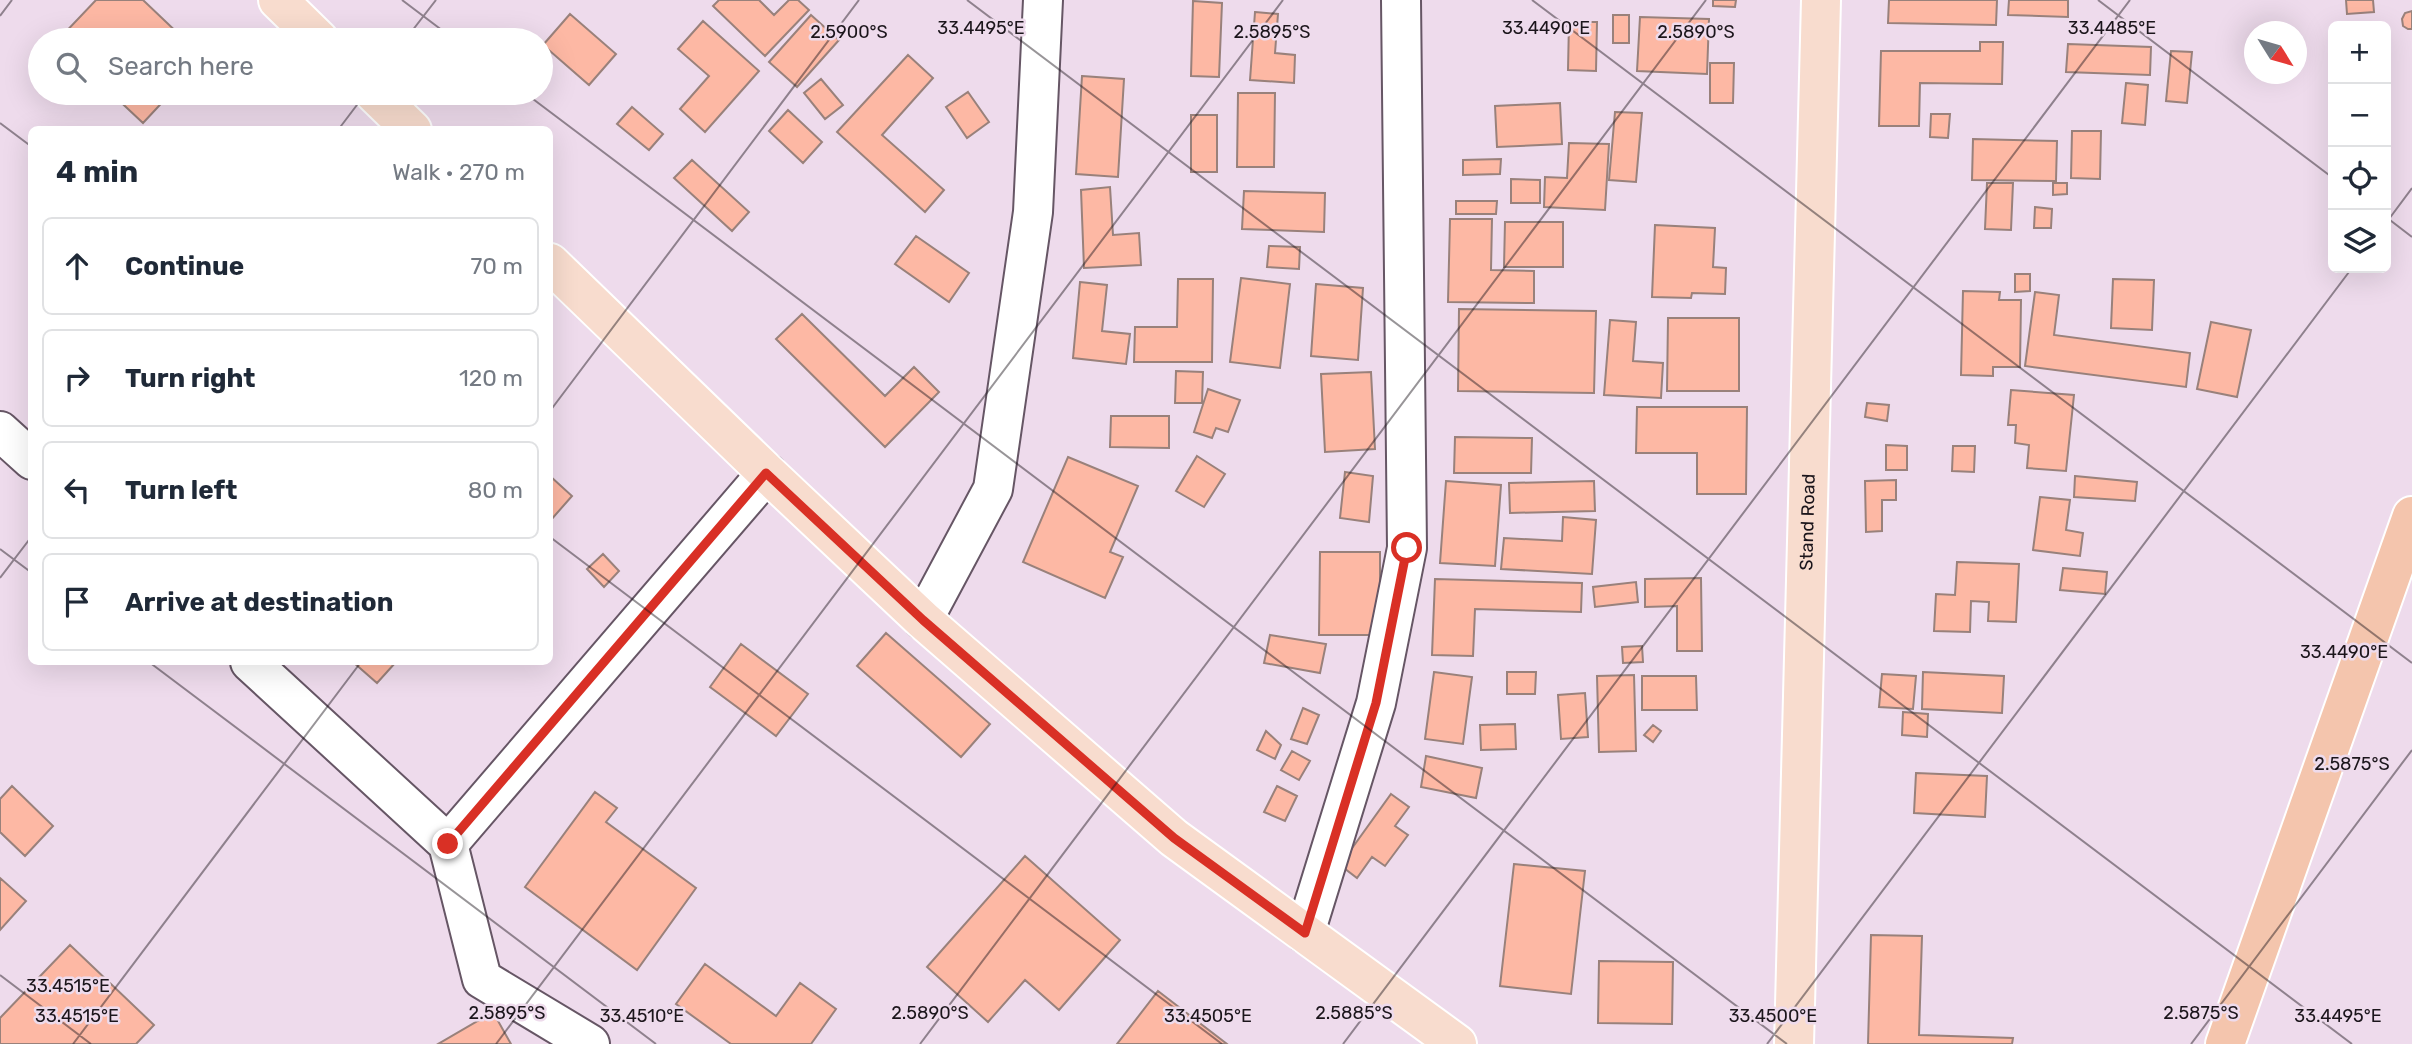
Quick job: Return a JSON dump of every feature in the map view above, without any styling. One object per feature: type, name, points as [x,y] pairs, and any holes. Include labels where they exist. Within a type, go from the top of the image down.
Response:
[{"type":"highway","points":[[2225,1044],[2412,516]]},
{"type":"main road","points":[[278,0],[307,28]]},
{"type":"main road","name":"Stand Road","points":[[1794,1044],[1821,0]]},
{"type":"main road","points":[[386,105],[408,126]]},
{"type":"main road","points":[[553,266],[766,473],[923,620],[1174,838],[1457,1044]]},
{"type":"street","points":[[923,620],[993,489],[1033,212],[1043,0]]},
{"type":"street","points":[[1305,933],[1376,703],[1407,548],[1401,0]]},
{"type":"street","points":[[0,430],[28,456]]},
{"type":"street","points":[[448,844],[766,473]]},
{"type":"street","points":[[253,665],[448,844],[482,979],[590,1044]]},
{"type":"building","points":[[96,0],[143,0],[172,28],[69,28]]},
{"type":"building","points":[[719,0],[759,0],[774,15],[789,0],[798,0],[809,10],[765,56],[713,6]]},
{"type":"building","points":[[1713,0],[1736,0],[1735,7],[1713,6]]},
{"type":"building","points":[[1889,0],[1997,0],[1996,25],[1888,23]]},
{"type":"building","points":[[2009,0],[2068,0],[2068,17],[2008,15]]},
{"type":"building","points":[[2346,0],[2373,0],[2374,12],[2347,14]]},
{"type":"building","points":[[1193,1],[1222,3],[1219,77],[1191,76]]},
{"type":"building","points":[[2412,11],[2412,29],[2408,29],[2403,26],[2402,19],[2405,13]]},
{"type":"building","points":[[1255,12],[1278,14],[1275,53],[1295,55],[1294,83],[1250,80]]},
{"type":"building","points":[[570,14],[616,54],[589,85],[553,54],[553,34]]},
{"type":"building","points":[[811,15],[839,40],[797,87],[769,62]]},
{"type":"building","points":[[1613,15],[1629,15],[1629,43],[1613,43]]},
{"type":"building","points":[[1640,17],[1709,19],[1707,74],[1637,71]]},
{"type":"building","points":[[703,21],[759,71],[705,132],[680,109],[709,76],[678,49]]},
{"type":"building","points":[[1569,22],[1597,22],[1596,71],[1568,70]]},
{"type":"building","points":[[1980,42],[2003,42],[2002,84],[1920,83],[1919,126],[1879,126],[1881,51],[1980,51]]},
{"type":"building","points":[[2068,44],[2151,47],[2150,75],[2066,72]]},
{"type":"building","points":[[2171,51],[2192,52],[2187,103],[2166,101]]},
{"type":"building","points":[[908,55],[933,78],[882,135],[944,190],[925,212],[837,132]]},
{"type":"building","points":[[1710,63],[1734,63],[1733,103],[1710,103]]},
{"type":"building","points":[[1082,76],[1124,79],[1118,177],[1076,174]]},
{"type":"building","points":[[821,79],[843,105],[825,119],[804,93]]},
{"type":"building","points":[[2126,83],[2148,85],[2145,125],[2122,123]]},
{"type":"building","points":[[968,92],[989,122],[967,138],[946,107]]},
{"type":"building","points":[[1238,93],[1275,93],[1274,167],[1237,167]]},
{"type":"building","points":[[1560,103],[1562,144],[1497,147],[1495,106]]},
{"type":"building","points":[[124,105],[160,105],[143,123]]},
{"type":"building","points":[[632,107],[663,134],[649,150],[617,124]]},
{"type":"building","points":[[788,110],[822,142],[803,163],[769,131]]},
{"type":"building","points":[[1615,112],[1642,113],[1636,182],[1609,180]]},
{"type":"building","points":[[1931,114],[1950,114],[1948,138],[1930,137]]},
{"type":"building","points":[[1191,115],[1217,115],[1217,172],[1191,172]]},
{"type":"building","points":[[2072,131],[2101,131],[2100,179],[2071,178]]},
{"type":"building","points":[[1973,139],[2057,141],[2056,181],[1972,180]]},
{"type":"building","points":[[1569,143],[1609,144],[1605,210],[1544,207],[1545,177],[1567,178]]},
{"type":"building","points":[[1501,159],[1500,174],[1463,175],[1463,160]]},
{"type":"building","points":[[692,160],[749,212],[732,231],[674,178]]},
{"type":"building","points":[[1511,179],[1540,180],[1540,203],[1511,203]]},
{"type":"building","points":[[1987,183],[2013,183],[2011,230],[1985,229]]},
{"type":"building","points":[[2053,183],[2067,183],[2067,194],[2053,195]]},
{"type":"building","points":[[1110,187],[1113,235],[1139,233],[1141,265],[1084,268],[1081,190]]},
{"type":"building","points":[[1244,191],[1325,193],[1324,232],[1242,229]]},
{"type":"building","points":[[1456,201],[1497,201],[1496,214],[1456,214]]},
{"type":"building","points":[[2035,207],[2052,209],[2051,228],[2034,228]]},
{"type":"building","points":[[1450,219],[1492,219],[1491,270],[1534,271],[1534,303],[1448,302]]},
{"type":"building","points":[[1505,222],[1563,222],[1563,267],[1504,267]]},
{"type":"building","points":[[1655,225],[1715,228],[1713,267],[1726,268],[1725,294],[1692,293],[1691,298],[1652,297]]},
{"type":"building","points":[[916,236],[969,273],[949,302],[895,264]]},
{"type":"building","points":[[1269,246],[1300,247],[1299,269],[1267,267]]},
{"type":"building","points":[[2015,274],[2030,274],[2030,291],[2015,292]]},
{"type":"building","points":[[1241,278],[1290,284],[1280,368],[1230,362]]},
{"type":"building","points":[[1178,279],[1213,279],[1212,362],[1134,362],[1135,327],[1177,327]]},
{"type":"building","points":[[2113,279],[2154,280],[2152,330],[2111,328]]},
{"type":"building","points":[[1080,282],[1107,285],[1102,331],[1130,334],[1126,364],[1073,358]]},
{"type":"building","points":[[1316,284],[1363,288],[1358,360],[1311,356]]},
{"type":"building","points":[[1963,291],[2000,292],[1999,300],[2021,300],[2020,367],[1993,367],[1993,376],[1961,375]]},
{"type":"building","points":[[2035,292],[2059,295],[2054,335],[2190,353],[2186,387],[2025,366]]},
{"type":"building","points":[[1459,309],[1596,311],[1594,393],[1458,391]]},
{"type":"building","points":[[802,314],[885,396],[914,367],[939,392],[885,447],[776,339]]},
{"type":"building","points":[[1668,318],[1739,318],[1739,391],[1667,391]]},
{"type":"building","points":[[1610,320],[1636,322],[1633,361],[1663,363],[1661,398],[1604,395]]},
{"type":"building","points":[[2211,322],[2251,330],[2237,397],[2197,389]]},
{"type":"building","points":[[1176,371],[1203,372],[1202,403],[1175,403]]},
{"type":"building","points":[[1371,372],[1375,449],[1325,452],[1321,374]]},
{"type":"building","points":[[1208,389],[1240,400],[1228,432],[1216,428],[1212,438],[1194,432]]},
{"type":"building","points":[[2011,390],[2074,395],[2066,471],[2027,468],[2029,445],[2015,443],[2016,425],[2008,425]]},
{"type":"building","points":[[1867,403],[1889,405],[1887,421],[1865,417]]},
{"type":"building","points":[[1637,407],[1747,407],[1746,494],[1697,494],[1697,453],[1636,453]]},
{"type":"building","points":[[1111,416],[1169,416],[1169,448],[1110,447]]},
{"type":"building","points":[[1455,437],[1532,438],[1531,473],[1454,473]]},
{"type":"building","points":[[1886,445],[1907,446],[1907,470],[1886,470]]},
{"type":"building","points":[[1953,446],[1975,446],[1974,472],[1952,471]]},
{"type":"building","points":[[1197,456],[1225,474],[1204,507],[1176,491]]},
{"type":"building","points":[[1068,457],[1138,486],[1110,552],[1123,557],[1105,598],[1023,562]]},
{"type":"building","points":[[1345,472],[1373,476],[1369,522],[1340,518]]},
{"type":"building","points":[[2075,476],[2137,482],[2135,501],[2074,497]]},
{"type":"building","points":[[553,479],[572,496],[553,518]]},
{"type":"building","points":[[1896,480],[1896,500],[1882,500],[1882,531],[1866,532],[1865,481]]},
{"type":"building","points":[[1446,481],[1501,485],[1495,566],[1440,563]]},
{"type":"building","points":[[1594,481],[1595,511],[1510,513],[1509,483]]},
{"type":"building","points":[[2040,497],[2070,500],[2066,530],[2083,533],[2080,556],[2033,550]]},
{"type":"building","points":[[1563,517],[1596,520],[1592,574],[1501,569],[1504,538],[1562,541]]},
{"type":"building","points":[[1320,552],[1380,552],[1380,635],[1319,635]]},
{"type":"building","points":[[603,554],[619,571],[604,587],[587,569]]},
{"type":"building","points":[[1957,562],[2019,564],[2016,622],[1988,621],[1989,602],[1971,601],[1970,632],[1934,631],[1936,594],[1955,595]]},
{"type":"building","points":[[2063,568],[2107,572],[2105,594],[2060,590]]},
{"type":"building","points":[[1701,578],[1702,651],[1677,651],[1677,606],[1645,607],[1645,579]]},
{"type":"building","points":[[1435,579],[1582,583],[1581,612],[1475,609],[1473,656],[1432,655]]},
{"type":"building","points":[[1636,582],[1638,602],[1595,607],[1593,587]]},
{"type":"building","points":[[886,633],[990,724],[961,757],[857,666]]},
{"type":"building","points":[[1270,635],[1326,644],[1320,673],[1264,663]]},
{"type":"building","points":[[741,644],[808,694],[776,736],[710,687]]},
{"type":"building","points":[[1642,646],[1643,662],[1623,663],[1622,647]]},
{"type":"building","points":[[356,665],[393,665],[377,683]]},
{"type":"building","points":[[1434,672],[1472,677],[1463,744],[1425,739]]},
{"type":"building","points":[[1507,672],[1536,672],[1535,694],[1507,694]]},
{"type":"building","points":[[1923,672],[2004,676],[2002,713],[1922,709]]},
{"type":"building","points":[[1882,674],[1916,676],[1913,709],[1879,707]]},
{"type":"building","points":[[1634,675],[1636,751],[1599,752],[1597,676]]},
{"type":"building","points":[[1642,676],[1696,676],[1697,710],[1642,710]]},
{"type":"building","points":[[1585,693],[1588,737],[1561,739],[1558,695]]},
{"type":"building","points":[[1303,708],[1319,715],[1307,744],[1291,739]]},
{"type":"building","points":[[1903,712],[1928,714],[1927,737],[1902,735]]},
{"type":"building","points":[[1515,724],[1516,749],[1481,750],[1480,725]]},
{"type":"building","points":[[1653,725],[1661,731],[1653,742],[1644,735]]},
{"type":"building","points":[[1266,731],[1281,745],[1275,759],[1257,750]]},
{"type":"building","points":[[1292,751],[1310,761],[1299,780],[1281,770]]},
{"type":"building","points":[[1426,756],[1482,768],[1476,798],[1421,787]]},
{"type":"building","points":[[1916,773],[1987,776],[1985,817],[1914,813]]},
{"type":"building","points":[[12,786],[53,826],[25,856],[0,832],[0,799]]},
{"type":"building","points":[[1277,786],[1297,796],[1285,821],[1264,812]]},
{"type":"building","points":[[595,792],[617,808],[606,822],[696,888],[637,970],[525,887]]},
{"type":"building","points":[[1391,794],[1409,807],[1395,826],[1408,835],[1385,866],[1372,857],[1357,878],[1340,865]]},
{"type":"building","points":[[1025,856],[1120,940],[1059,1010],[1025,980],[988,1022],[927,967]]},
{"type":"building","points":[[1514,864],[1585,871],[1571,994],[1500,986]]},
{"type":"building","points":[[0,878],[26,901],[0,930]]},
{"type":"building","points":[[1871,935],[1922,936],[1919,1035],[2013,1038],[2012,1044],[1868,1044]]},
{"type":"building","points":[[70,945],[154,1025],[136,1044],[0,1044],[0,1018]]},
{"type":"building","points":[[1599,961],[1673,962],[1672,1024],[1598,1023]]},
{"type":"building","points":[[705,964],[776,1016],[800,983],[836,1009],[811,1044],[731,1044],[676,1004]]},
{"type":"building","points":[[1158,991],[1227,1044],[1117,1044]]},
{"type":"building","points":[[493,1012],[511,1044],[438,1044]]},
{"type":"route","points":[[448,844],[766,473],[923,620],[1174,838],[1305,933],[1376,703],[1407,548]]}]
